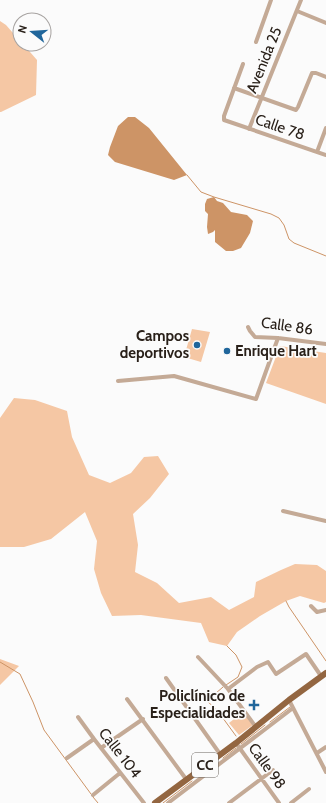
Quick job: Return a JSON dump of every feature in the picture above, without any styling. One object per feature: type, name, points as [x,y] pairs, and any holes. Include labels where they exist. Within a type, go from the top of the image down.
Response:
[{"type":"main road","name":"CC","points":[[154,803],[236,743],[289,700],[324,675]]},
{"type":"street","points":[[256,42],[271,0]]},
{"type":"street","name":"Avenida 25","points":[[250,129],[302,0]]},
{"type":"street","points":[[297,11],[326,23]]},
{"type":"street","points":[[243,64],[234,88],[294,110],[298,107],[312,73],[316,72],[326,77]]},
{"type":"street","name":"Calle 78","points":[[234,88],[223,119],[326,155]]},
{"type":"street","points":[[317,152],[326,128]]},
{"type":"street","name":"Calle 86","points":[[248,327],[255,337],[278,338],[326,344]]},
{"type":"street","points":[[118,381],[174,376],[256,399],[278,338]]},
{"type":"street","points":[[283,511],[326,521]]},
{"type":"street","points":[[311,606],[317,612],[326,610]]},
{"type":"street","points":[[228,689],[257,667],[268,662],[276,674],[306,654],[324,675]]},
{"type":"street","name":"Calle 98","points":[[198,656],[228,689],[256,727]]},
{"type":"street","points":[[166,678],[220,754]]},
{"type":"street","points":[[127,699],[186,779]]},
{"type":"street","points":[[289,700],[326,772]]},
{"type":"street","points":[[168,803],[293,708]]},
{"type":"street","name":"Calle 104","points":[[78,717],[144,803]]},
{"type":"street","points":[[101,748],[143,719]]},
{"type":"street","points":[[67,758],[94,739]]},
{"type":"street","name":"Calle 98","points":[[236,743],[279,803]]},
{"type":"street","points":[[317,753],[326,746]]},
{"type":"street","points":[[203,766],[208,773]]},
{"type":"street","points":[[229,803],[273,770]]},
{"type":"street","points":[[92,795],[120,773]]},
{"type":"street","points":[[291,803],[309,789]]},
{"type":"shaded area","points":[[0,21],[12,32],[12,52],[30,52],[37,60],[36,95],[0,112]]},
{"type":"shaded area","points":[[128,117],[135,117],[149,128],[187,175],[174,180],[115,162],[108,155],[110,147],[118,126]]},
{"type":"shaded area","points":[[214,197],[217,201],[223,203],[231,212],[247,215],[253,221],[250,233],[241,248],[233,251],[226,251],[215,242],[215,230],[208,234],[208,214],[205,211],[205,204],[207,199]]},
{"type":"shaded area","name":"Campos deportivos","points":[[192,329],[210,332],[201,362],[184,357]]},
{"type":"shaded area","points":[[280,346],[326,353],[326,404],[266,383]]},
{"type":"shaded area","points":[[14,398],[35,400],[67,411],[72,437],[89,475],[110,483],[131,473],[144,457],[158,456],[169,474],[150,498],[133,514],[138,545],[135,572],[157,583],[179,603],[211,597],[229,610],[254,597],[256,582],[295,564],[317,565],[326,571],[326,602],[324,603],[300,596],[286,601],[260,616],[237,632],[227,646],[209,642],[201,623],[141,615],[112,616],[101,593],[94,569],[97,541],[85,512],[51,539],[24,547],[0,547],[0,418]]},
{"type":"shaded area","points":[[0,659],[19,666],[0,685]]},
{"type":"shaded area","points":[[243,712],[253,725],[239,735],[229,723]]},
{"type":"waterway","points":[[187,175],[201,192],[271,214],[279,218],[284,225],[289,239],[294,243],[326,256]]},
{"type":"waterway","points":[[286,601],[326,661]]},
{"type":"waterway","points":[[226,685],[238,677],[242,667],[236,655],[227,646]]},
{"type":"waterway","points":[[0,662],[20,674],[44,730],[91,794]]},
{"type":"waterway","points":[[223,687],[207,701],[217,710],[236,736]]},
{"type":"waterway","points":[[270,722],[290,707]]},
{"type":"waterway","points":[[241,744],[265,725]]},
{"type":"waterway","points":[[223,758],[236,748]]},
{"type":"waterway","points":[[163,803],[192,781]]},
{"type":"waterway","points":[[93,797],[98,803]]},
{"type":"place","name":"Campos deportivos","points":[[197,345]]},
{"type":"place","name":"Enrique Hart","points":[[227,351]]},
{"type":"place","name":"Policlínico de Especialidades","points":[[254,705]]}]
